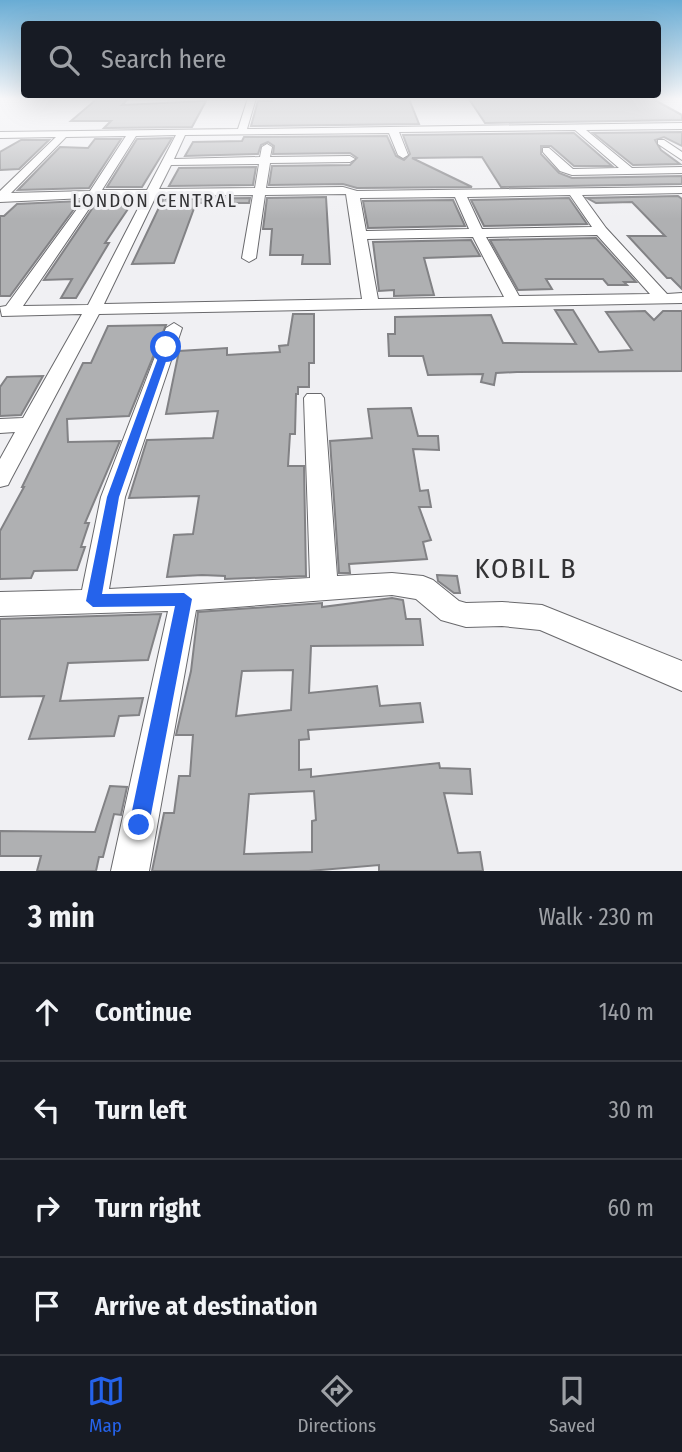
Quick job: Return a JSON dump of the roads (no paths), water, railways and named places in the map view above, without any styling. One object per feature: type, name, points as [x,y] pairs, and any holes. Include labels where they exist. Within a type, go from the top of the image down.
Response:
[{"type":"street","points":[[0,198],[59,139]]},
{"type":"street","points":[[6,311],[94,194],[129,139]]},
{"type":"street","points":[[0,479],[93,310],[178,139]]},
{"type":"street","points":[[249,258],[269,139]]},
{"type":"street","points":[[396,139],[403,155]]},
{"type":"street","points":[[591,139],[629,171]]},
{"type":"street","points":[[661,142],[682,157]]},
{"type":"street","points":[[546,150],[568,171],[682,170]]},
{"type":"street","points":[[166,162],[350,159]]},
{"type":"street","points":[[0,198],[154,192],[343,190],[354,195],[675,190],[682,202]]},
{"type":"street","points":[[459,192],[476,231],[514,301]]},
{"type":"street","points":[[574,192],[601,230],[663,298]]},
{"type":"street","points":[[354,195],[371,304]]},
{"type":"street","points":[[361,235],[601,230]]},
{"type":"street","points":[[6,311],[682,298]]},
{"type":"street","points":[[93,601],[113,497],[174,328]]},
{"type":"street","points":[[314,398],[324,588]]},
{"type":"street","points":[[0,426],[31,425]]},
{"type":"street","points":[[0,604],[184,599],[392,584],[423,588],[451,611],[466,615],[502,614],[542,618],[682,676]]},
{"type":"street","points":[[130,871],[184,599]]},
{"type":"district","name":"LONDON CENTRAL","points":[[155,200]]},
{"type":"district","name":"KOBIL B","points":[[526,568]]}]
